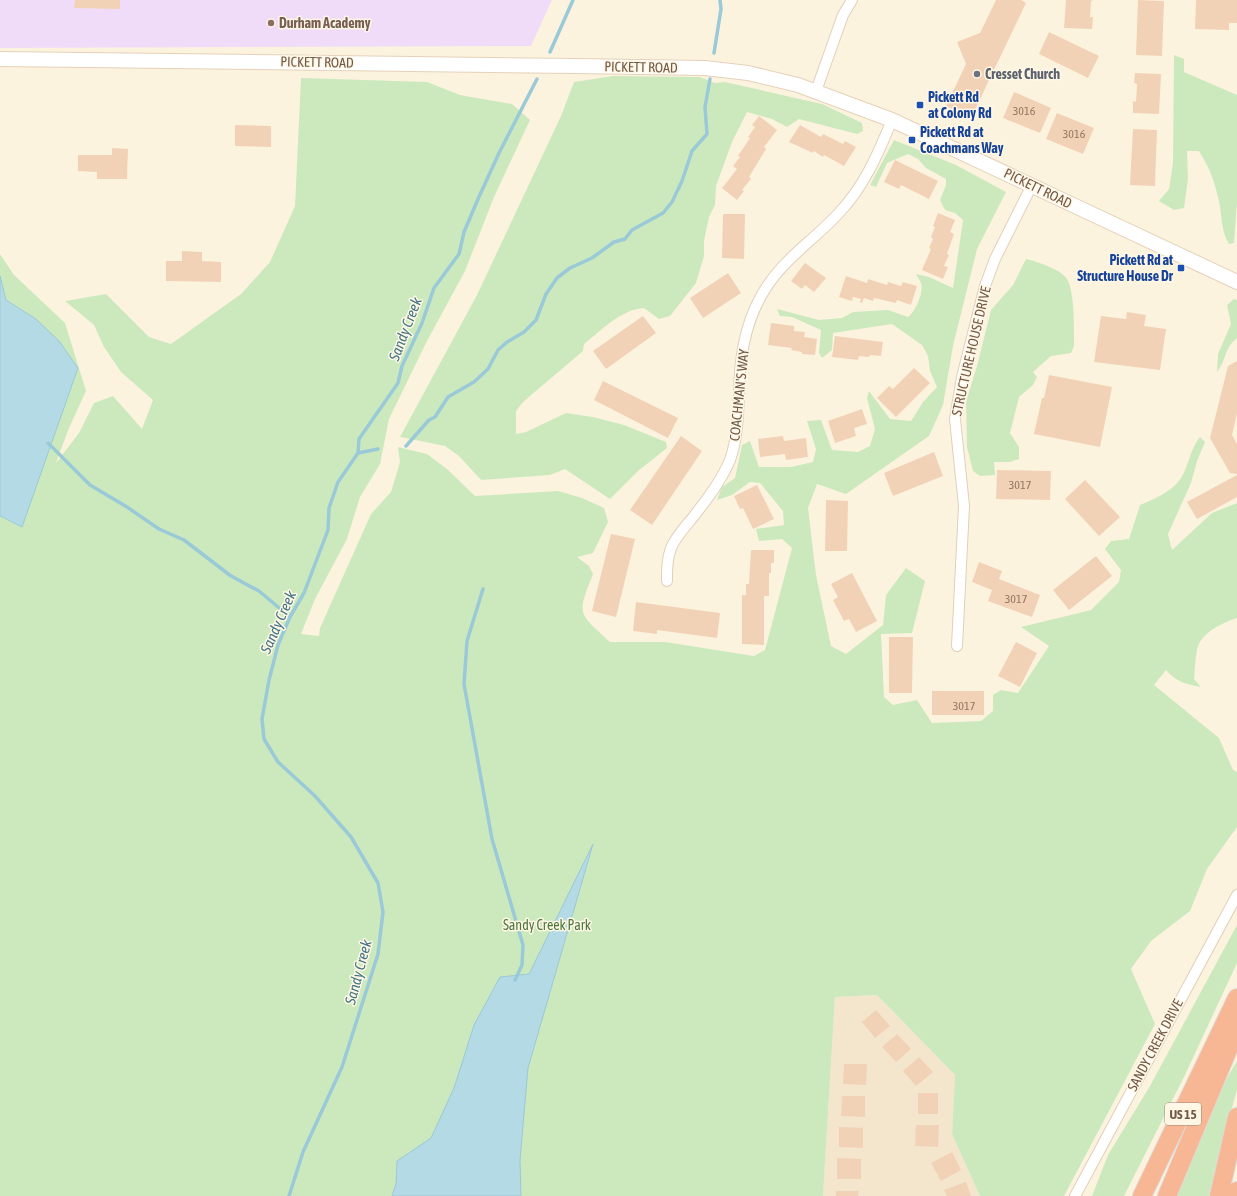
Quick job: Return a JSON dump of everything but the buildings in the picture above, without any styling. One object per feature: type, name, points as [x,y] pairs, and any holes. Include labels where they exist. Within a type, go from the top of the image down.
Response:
[{"type":"highway","name":"US 15","points":[[1142,1196],[1237,998]]},
{"type":"highway","points":[[1167,1196],[1237,1028]]},
{"type":"highway","points":[[1220,1196],[1237,1117]]},
{"type":"highway","points":[[1236,1196],[1237,1191]]},
{"type":"street","points":[[816,91],[843,15],[852,0]]},
{"type":"street","name":"PICKETT ROAD","points":[[0,59],[705,68],[777,79],[816,91],[892,120],[1032,185],[1127,232],[1237,282]]},
{"type":"street","name":"COACHMAN'S WAY","points":[[667,581],[668,560],[672,546],[710,495],[730,460],[739,409],[740,364],[744,342],[758,301],[769,282],[793,254],[823,230],[857,192],[878,154],[892,120]]},
{"type":"street","name":"STRUCTURE HOUSE DRIVE","points":[[957,646],[964,506],[955,419],[962,377],[985,286],[995,259],[1032,185]]},
{"type":"street","name":"SANDY CREEK DRIVE","points":[[1075,1196],[1237,894]]},
{"type":"shaded area","name":"Durham Academy","points":[[0,0],[552,0],[531,46],[0,48]]},
{"type":"shaded area","points":[[877,995],[955,1075],[952,1134],[980,1196],[823,1196],[835,997]]},
{"type":"green space","points":[[1174,55],[1184,59],[1184,72],[1237,95],[1237,203],[1234,243],[1229,244],[1225,235],[1215,185],[1210,171],[1199,151],[1187,151],[1188,179],[1184,208],[1174,210],[1159,201],[1169,189],[1173,163]]},
{"type":"green space","points":[[613,76],[700,77],[715,83],[725,82],[822,104],[862,123],[863,131],[857,134],[799,119],[787,127],[772,119],[747,112],[732,142],[716,186],[715,205],[709,217],[704,241],[704,256],[696,283],[670,316],[659,319],[644,308],[627,312],[619,317],[584,344],[583,351],[523,402],[516,411],[516,434],[526,432],[566,413],[593,417],[624,425],[666,442],[667,448],[638,471],[610,499],[565,469],[550,475],[481,480],[459,456],[445,446],[400,437],[477,295],[561,116],[574,82]]},
{"type":"green space","name":"Sandy Creek Park","points":[[301,78],[427,82],[460,95],[512,104],[530,120],[494,197],[465,271],[427,341],[389,419],[380,464],[360,497],[347,539],[315,599],[301,634],[319,636],[320,628],[371,514],[391,492],[400,462],[398,447],[427,454],[447,469],[475,496],[558,491],[582,498],[604,508],[608,522],[593,553],[577,557],[589,566],[593,574],[584,598],[583,612],[591,624],[610,642],[665,642],[754,656],[765,650],[792,548],[782,539],[759,541],[756,529],[784,525],[783,511],[760,483],[750,482],[732,495],[717,500],[722,487],[735,478],[742,445],[750,441],[759,467],[791,467],[813,462],[816,449],[807,421],[821,420],[832,450],[858,452],[870,446],[875,429],[867,398],[869,391],[890,419],[911,421],[923,402],[937,387],[930,371],[928,356],[922,345],[892,324],[833,333],[832,350],[822,358],[819,353],[821,330],[792,317],[780,316],[777,309],[819,320],[842,318],[853,312],[888,310],[908,317],[916,307],[922,287],[916,274],[929,277],[953,288],[963,220],[955,213],[945,210],[940,200],[946,185],[946,179],[926,168],[918,159],[908,154],[887,163],[876,187],[870,185],[894,140],[956,165],[1006,192],[977,249],[953,346],[943,405],[929,436],[846,494],[817,484],[808,508],[816,575],[831,646],[846,654],[883,625],[886,595],[906,568],[925,581],[912,633],[881,634],[884,697],[893,705],[917,700],[932,723],[981,721],[993,711],[993,695],[1001,690],[1018,693],[1049,646],[1021,627],[1091,610],[1119,582],[1121,570],[1105,549],[1111,541],[1129,539],[1140,505],[1173,487],[1181,478],[1194,447],[1200,437],[1205,442],[1197,461],[1191,483],[1168,534],[1172,550],[1212,513],[1237,503],[1237,618],[1212,630],[1202,639],[1199,644],[1194,679],[1201,687],[1182,682],[1166,670],[1154,685],[1219,738],[1233,770],[1237,772],[1237,827],[1207,869],[1190,911],[1151,941],[1131,969],[1155,1024],[1064,1196],[980,1196],[952,1134],[955,1075],[877,995],[835,997],[823,1196],[0,1196],[0,514],[36,319],[6,300],[0,277],[0,254],[14,275],[65,323],[86,391],[69,428],[56,463],[79,433],[94,403],[113,396],[142,429],[153,400],[121,372],[104,347],[94,325],[65,301],[106,294],[149,337],[171,344],[241,294],[270,262],[295,206]]},
{"type":"green space","points":[[1026,259],[1054,269],[1060,272],[1067,279],[1070,285],[1073,302],[1074,346],[1071,353],[1051,356],[1033,372],[1037,377],[1033,385],[1019,397],[1010,433],[1019,447],[1019,459],[1010,462],[994,462],[995,475],[980,476],[973,471],[967,447],[966,402],[991,310],[1013,285]]},
{"type":"green space","points":[[1234,299],[1237,300],[1237,338],[1229,347],[1217,372],[1218,354],[1231,324],[1227,305]]},
{"type":"green space","points":[[1237,925],[1237,963],[1185,1075],[1124,1196],[1092,1196],[1108,1155],[1150,1086]]},
{"type":"green space","points":[[1237,1061],[1237,1089],[1209,1196],[1175,1196],[1224,1083]]},
{"type":"water","points":[[0,276],[6,300],[36,319],[59,341],[78,368],[22,527],[0,516]]},
{"type":"water","points":[[593,844],[528,1068],[520,1160],[521,1196],[392,1196],[396,1184],[397,1161],[431,1138],[454,1088],[474,1025],[500,977],[529,974]]},
{"type":"waterway","name":"Sandy Creek","points":[[550,52],[573,0]]},
{"type":"waterway","points":[[714,53],[721,9],[720,0]]},
{"type":"waterway","name":"Sandy Creek","points":[[289,1196],[303,1152],[342,1067],[378,954],[383,912],[378,883],[351,837],[315,796],[278,762],[264,739],[262,719],[269,680],[278,645],[290,617],[304,593],[328,530],[329,508],[338,482],[358,453],[359,439],[398,383],[402,366],[422,323],[434,288],[459,254],[464,232],[478,199],[499,153],[537,79]]},
{"type":"waterway","points":[[406,446],[429,420],[435,417],[448,397],[474,382],[488,369],[498,350],[507,342],[524,332],[536,320],[546,294],[557,278],[570,268],[592,258],[614,242],[625,239],[632,230],[663,213],[672,202],[682,181],[692,151],[707,134],[705,107],[710,79]]},
{"type":"waterway","points":[[48,443],[90,485],[127,507],[159,529],[184,540],[231,576],[259,591],[290,617]]},
{"type":"waterway","points":[[358,453],[378,449]]},
{"type":"waterway","points":[[483,589],[467,641],[464,684],[492,839],[523,945],[522,965],[515,980]]},
{"type":"place","name":"Durham Academy","points":[[271,23]]},
{"type":"place","name":"Cresset Church","points":[[977,74]]},
{"type":"place","name":"Pickett Rd at Colony Rd","points":[[920,105]]},
{"type":"place","name":"Pickett Rd at Coachmans Way","points":[[912,140]]},
{"type":"place","name":"Pickett Rd at Structure House Dr","points":[[1181,268]]}]
